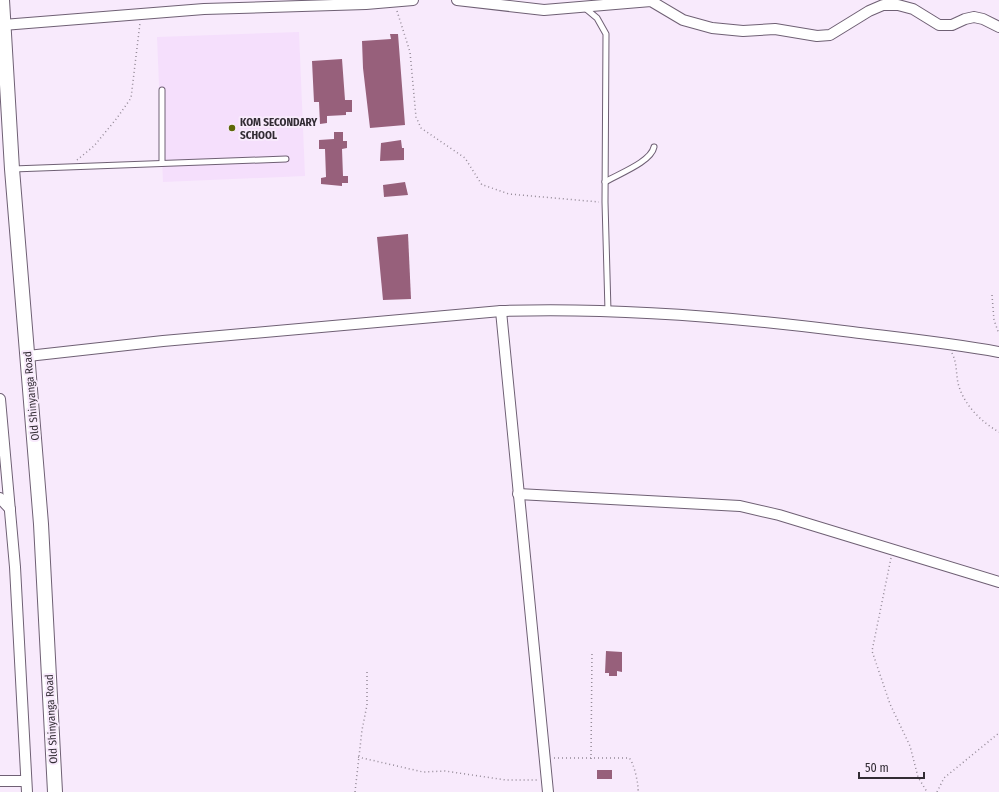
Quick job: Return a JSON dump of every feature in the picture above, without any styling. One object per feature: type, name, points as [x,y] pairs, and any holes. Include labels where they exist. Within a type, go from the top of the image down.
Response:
[{"type":"main road","name":"Old Shinyanga Road","points":[[1,1],[12,169],[41,524],[55,792]]},
{"type":"street","points":[[3,25],[204,9],[413,0]]},
{"type":"street","points":[[456,0],[544,10],[651,1],[683,20],[712,28],[743,31],[775,29],[817,36],[830,35],[869,11],[883,5],[900,2],[914,8],[929,20],[939,25],[952,25],[974,17],[983,19],[999,27]]},
{"type":"street","points":[[28,356],[163,340],[501,311],[554,309],[684,314],[741,318],[946,343],[999,352]]},
{"type":"street","points":[[501,311],[548,792]]},
{"type":"street","points":[[0,399],[17,591],[27,792]]},
{"type":"street","points":[[518,494],[740,506],[779,515],[999,582]]},
{"type":"street","points":[[0,498],[10,509]]},
{"type":"street","points":[[0,781],[26,781]]},
{"type":"lane","points":[[582,6],[597,18],[606,34],[605,202],[608,312]]},
{"type":"lane","points":[[162,90],[162,163]]},
{"type":"lane","points":[[605,182],[644,160],[652,153],[654,147]]},
{"type":"lane","points":[[12,169],[286,159]]},
{"type":"path","points":[[394,2],[410,52],[416,117],[419,126],[465,158],[482,185],[509,194],[605,202]]},
{"type":"path","points":[[69,166],[94,146],[131,98],[141,13]]},
{"type":"path","points":[[992,295],[994,320],[999,334]]},
{"type":"path","points":[[946,343],[954,359],[959,387],[966,402],[979,416],[999,432]]},
{"type":"path","points":[[892,550],[872,651],[890,704],[910,746],[918,777],[927,792]]},
{"type":"path","points":[[591,759],[592,652]]},
{"type":"path","points":[[354,792],[358,756],[367,705],[367,671]]},
{"type":"path","points":[[937,792],[944,778],[999,733]]},
{"type":"path","points":[[358,756],[423,772],[445,771],[506,780],[546,780]]},
{"type":"path","points":[[544,759],[629,758],[633,762],[638,792]]},
{"type":"shaded area","name":"KOM SECONDARY SCHOOL","points":[[299,32],[305,176],[163,182],[157,37]]},
{"type":"building","points":[[390,34],[398,34],[405,125],[370,128],[363,68],[362,41],[391,39]]},
{"type":"building","points":[[342,59],[345,100],[352,100],[352,112],[346,112],[346,115],[327,116],[327,123],[320,124],[319,102],[314,102],[312,61]]},
{"type":"building","points":[[334,132],[343,132],[343,141],[347,141],[347,148],[342,149],[343,176],[348,176],[348,183],[342,183],[342,186],[321,184],[321,178],[326,177],[325,149],[319,149],[319,140],[334,139]]},
{"type":"building","points":[[401,140],[402,148],[404,148],[404,160],[380,161],[381,143]]},
{"type":"building","points":[[405,182],[408,195],[384,197],[383,185]]},
{"type":"building","points":[[408,234],[411,299],[383,300],[377,237]]},
{"type":"building","points":[[606,651],[622,652],[622,672],[617,671],[617,676],[609,676],[609,673],[605,673]]},
{"type":"building","points":[[597,770],[612,770],[612,779],[597,779]]},
{"type":"place","name":"KOM SECONDARY SCHOOL","points":[[232,128]]}]
